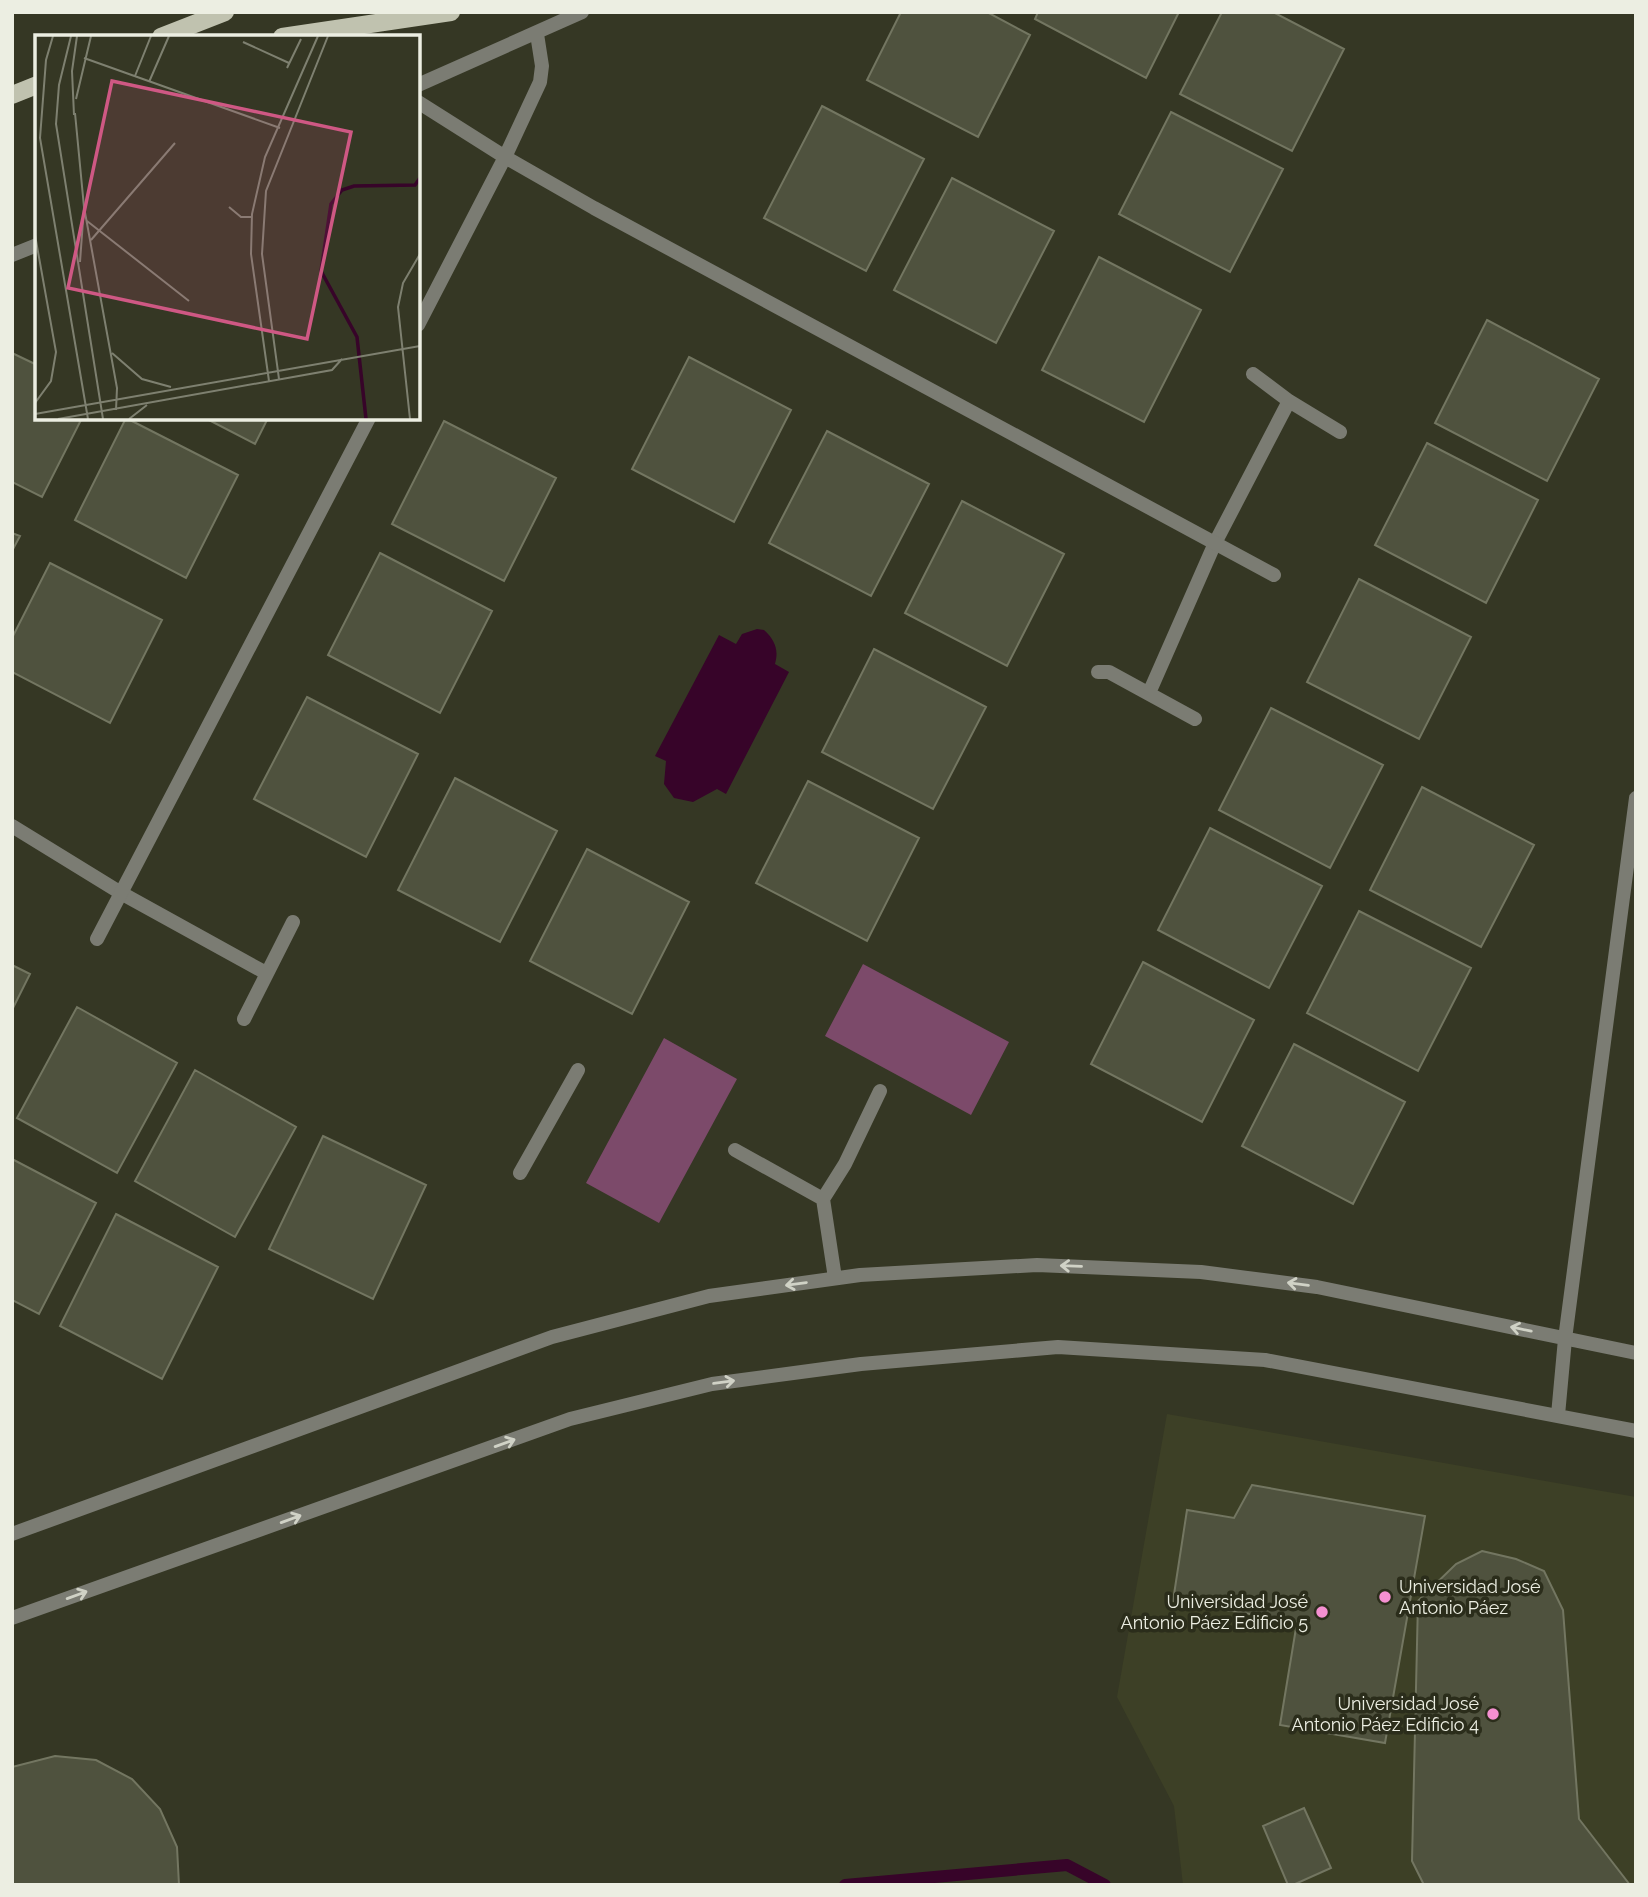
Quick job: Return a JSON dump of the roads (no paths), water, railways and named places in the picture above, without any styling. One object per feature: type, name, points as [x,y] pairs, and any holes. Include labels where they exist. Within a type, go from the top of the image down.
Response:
[{"type":"main road","points":[[166,35],[225,12]]},
{"type":"main road","points":[[296,35],[451,12]]},
{"type":"main road","points":[[12,95],[35,86]]},
{"type":"street","points":[[420,84],[582,12]]},
{"type":"street","points":[[420,321],[505,157],[540,82],[542,66],[537,34]]},
{"type":"street","points":[[420,103],[505,157],[594,208],[1274,575]]},
{"type":"street","points":[[12,255],[35,246]]},
{"type":"street","points":[[1253,374],[1289,401],[1340,432]]},
{"type":"street","points":[[1149,693],[1215,543],[1289,401]]},
{"type":"street","points":[[97,939],[368,420]]},
{"type":"street","points":[[1098,672],[1109,672],[1195,719]]},
{"type":"street","points":[[1558,1415],[1565,1339],[1636,798]]},
{"type":"street","points":[[12,826],[121,893],[266,973]]},
{"type":"street","points":[[244,1019],[293,922]]},
{"type":"street","points":[[520,1173],[578,1070]]},
{"type":"street","points":[[835,1278],[822,1199],[845,1164],[880,1091]]},
{"type":"street","points":[[735,1150],[822,1199]]},
{"type":"street","points":[[12,1534],[552,1337],[709,1296],[835,1278],[1037,1265],[1201,1272],[1317,1287],[1636,1353]]},
{"type":"street","points":[[12,1618],[570,1419],[712,1384],[861,1364],[1058,1347],[1265,1360],[1636,1431]]},
{"type":"waterway","points":[[845,1885],[1067,1865],[1105,1885]]},
{"type":"place","name":"Universidad José Antonio Páez","points":[[1385,1597]]},
{"type":"place","name":"Universidad José Antonio Páez Edificio 5","points":[[1322,1612]]},
{"type":"place","name":"Universidad José Antonio Páez Edificio 4","points":[[1493,1714]]}]
